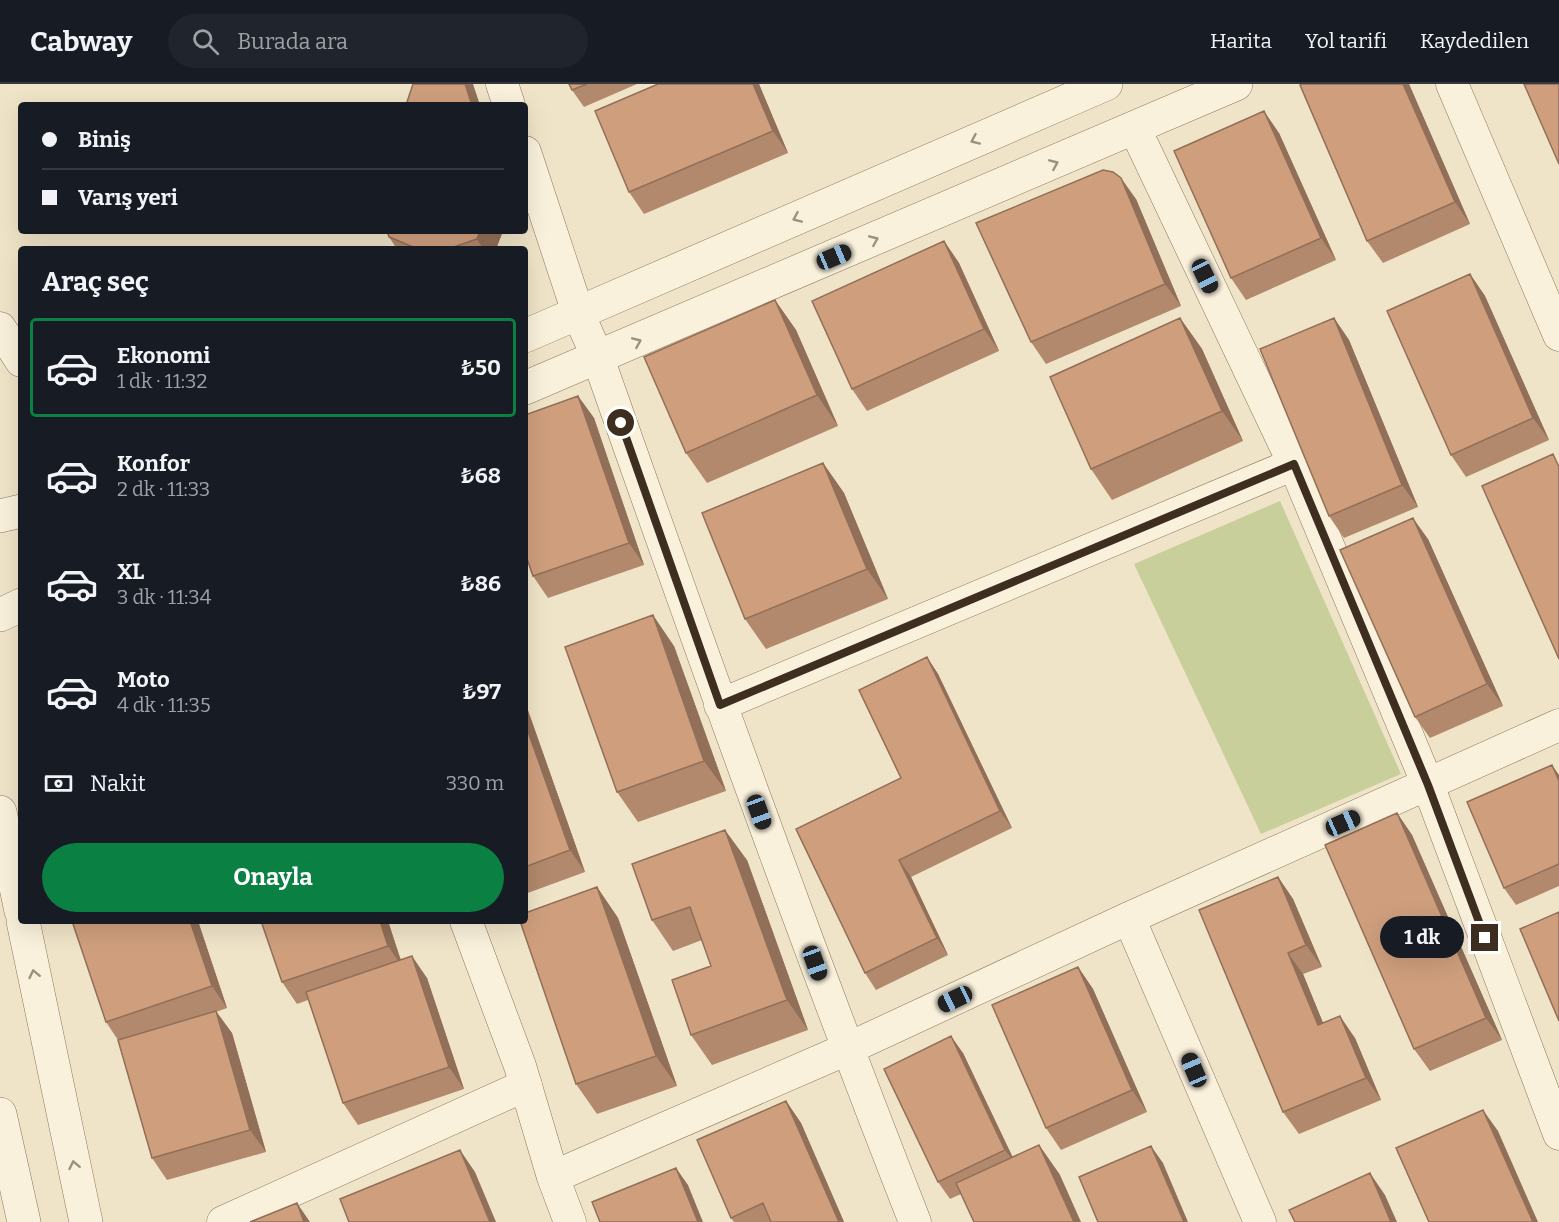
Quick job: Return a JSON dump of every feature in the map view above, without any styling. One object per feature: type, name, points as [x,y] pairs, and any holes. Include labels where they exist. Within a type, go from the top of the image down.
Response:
[{"type":"street","points":[[502,84],[508,102]]},
{"type":"street","points":[[528,335],[1106,84]]},
{"type":"street","points":[[528,387],[1236,84]]},
{"type":"street","points":[[1452,84],[1559,335]]},
{"type":"street","points":[[1135,129],[1294,464],[1428,785],[1559,1134]]},
{"type":"street","points":[[528,161],[578,313],[598,358],[720,705],[847,1049],[915,1222]]},
{"type":"street","points":[[0,328],[18,356]]},
{"type":"street","points":[[720,705],[1294,464]]},
{"type":"street","points":[[0,516],[18,512]]},
{"type":"street","points":[[0,615],[18,606]]},
{"type":"street","points":[[553,1177],[847,1049],[1129,918],[1559,725]]},
{"type":"street","points":[[0,812],[18,897]]},
{"type":"street","points":[[1129,918],[1260,1222]]},
{"type":"street","points":[[24,924],[86,1222]]},
{"type":"street","points":[[467,924],[526,1085],[553,1177],[570,1222]]},
{"type":"street","points":[[223,1222],[526,1085]]},
{"type":"street","points":[[0,1114],[24,1222]]},
{"type":"green space","points":[[1280,501],[1401,774],[1261,834],[1134,564]]},
{"type":"building","points":[[413,84],[465,84],[471,102],[407,102]]},
{"type":"building","points":[[569,84],[587,84],[572,90]]},
{"type":"building","points":[[658,84],[753,84],[773,131],[629,192],[595,111]]},
{"type":"building","points":[[1403,84],[1455,202],[1367,241],[1300,85]]},
{"type":"building","points":[[1524,84],[1559,84],[1559,164]]},
{"type":"building","points":[[1264,111],[1321,238],[1231,278],[1174,151]]},
{"type":"building","points":[[1103,170],[1113,172],[1121,178],[1165,284],[1031,342],[976,223]]},
{"type":"building","points":[[388,234],[479,234],[477,239],[457,246],[411,246],[389,237]]},
{"type":"building","points":[[944,241],[984,329],[852,389],[812,301]]},
{"type":"building","points":[[1470,274],[1533,418],[1451,455],[1387,311]]},
{"type":"building","points":[[775,300],[817,395],[686,453],[644,357]]},
{"type":"building","points":[[1180,318],[1222,411],[1091,469],[1050,377]]},
{"type":"building","points":[[1334,318],[1402,485],[1329,516],[1260,349]]},
{"type":"building","points":[[578,396],[629,543],[533,576],[528,562],[528,414]]},
{"type":"building","points":[[1553,454],[1559,467],[1559,659],[1482,486]]},
{"type":"building","points":[[823,463],[867,569],[745,619],[702,513]]},
{"type":"building","points":[[1413,518],[1487,684],[1415,717],[1340,550]]},
{"type":"building","points":[[653,615],[704,761],[617,792],[565,647]]},
{"type":"building","points":[[927,657],[1000,811],[899,860],[937,938],[865,973],[796,829],[901,778],[859,690]]},
{"type":"building","points":[[528,731],[570,850],[528,866]]},
{"type":"building","points":[[1552,765],[1559,781],[1559,864],[1504,888],[1467,802]]},
{"type":"building","points":[[1397,813],[1486,1018],[1414,1049],[1325,845]]},
{"type":"building","points":[[725,830],[787,1000],[691,1035],[672,980],[711,966],[690,907],[652,920],[632,864]]},
{"type":"building","points":[[1278,877],[1306,945],[1288,953],[1318,1025],[1340,1016],[1366,1078],[1283,1112],[1199,910]]},
{"type":"building","points":[[597,887],[656,1056],[576,1084],[521,924],[528,924],[528,912]]},
{"type":"building","points":[[1559,912],[1559,1021],[1520,929]]},
{"type":"building","points":[[73,924],[191,924],[212,986],[106,1022]]},
{"type":"building","points":[[262,924],[381,924],[388,946],[282,982]]},
{"type":"building","points":[[412,956],[449,1067],[343,1103],[306,992]]},
{"type":"building","points":[[1078,967],[1132,1090],[1046,1128],[992,1005]]},
{"type":"building","points":[[216,1011],[250,1130],[152,1158],[118,1040]]},
{"type":"building","points":[[951,1036],[1005,1150],[938,1182],[884,1069]]},
{"type":"building","points":[[786,1101],[839,1222],[771,1222],[763,1203],[731,1218],[697,1140]]},
{"type":"building","points":[[1483,1110],[1533,1222],[1429,1222],[1396,1148]]},
{"type":"building","points":[[1039,1145],[1074,1222],[974,1222],[956,1183]]},
{"type":"building","points":[[1151,1146],[1184,1222],[1098,1222],[1079,1177]]},
{"type":"building","points":[[460,1150],[490,1222],[349,1222],[340,1199]]},
{"type":"building","points":[[676,1168],[698,1222],[600,1222],[592,1202]]},
{"type":"building","points":[[1370,1173],[1391,1222],[1295,1222],[1289,1210]]},
{"type":"building","points":[[297,1203],[304,1222],[250,1222]]},
{"type":"route","points":[[621,423],[720,705],[1294,464],[1428,785],[1485,938]]}]
